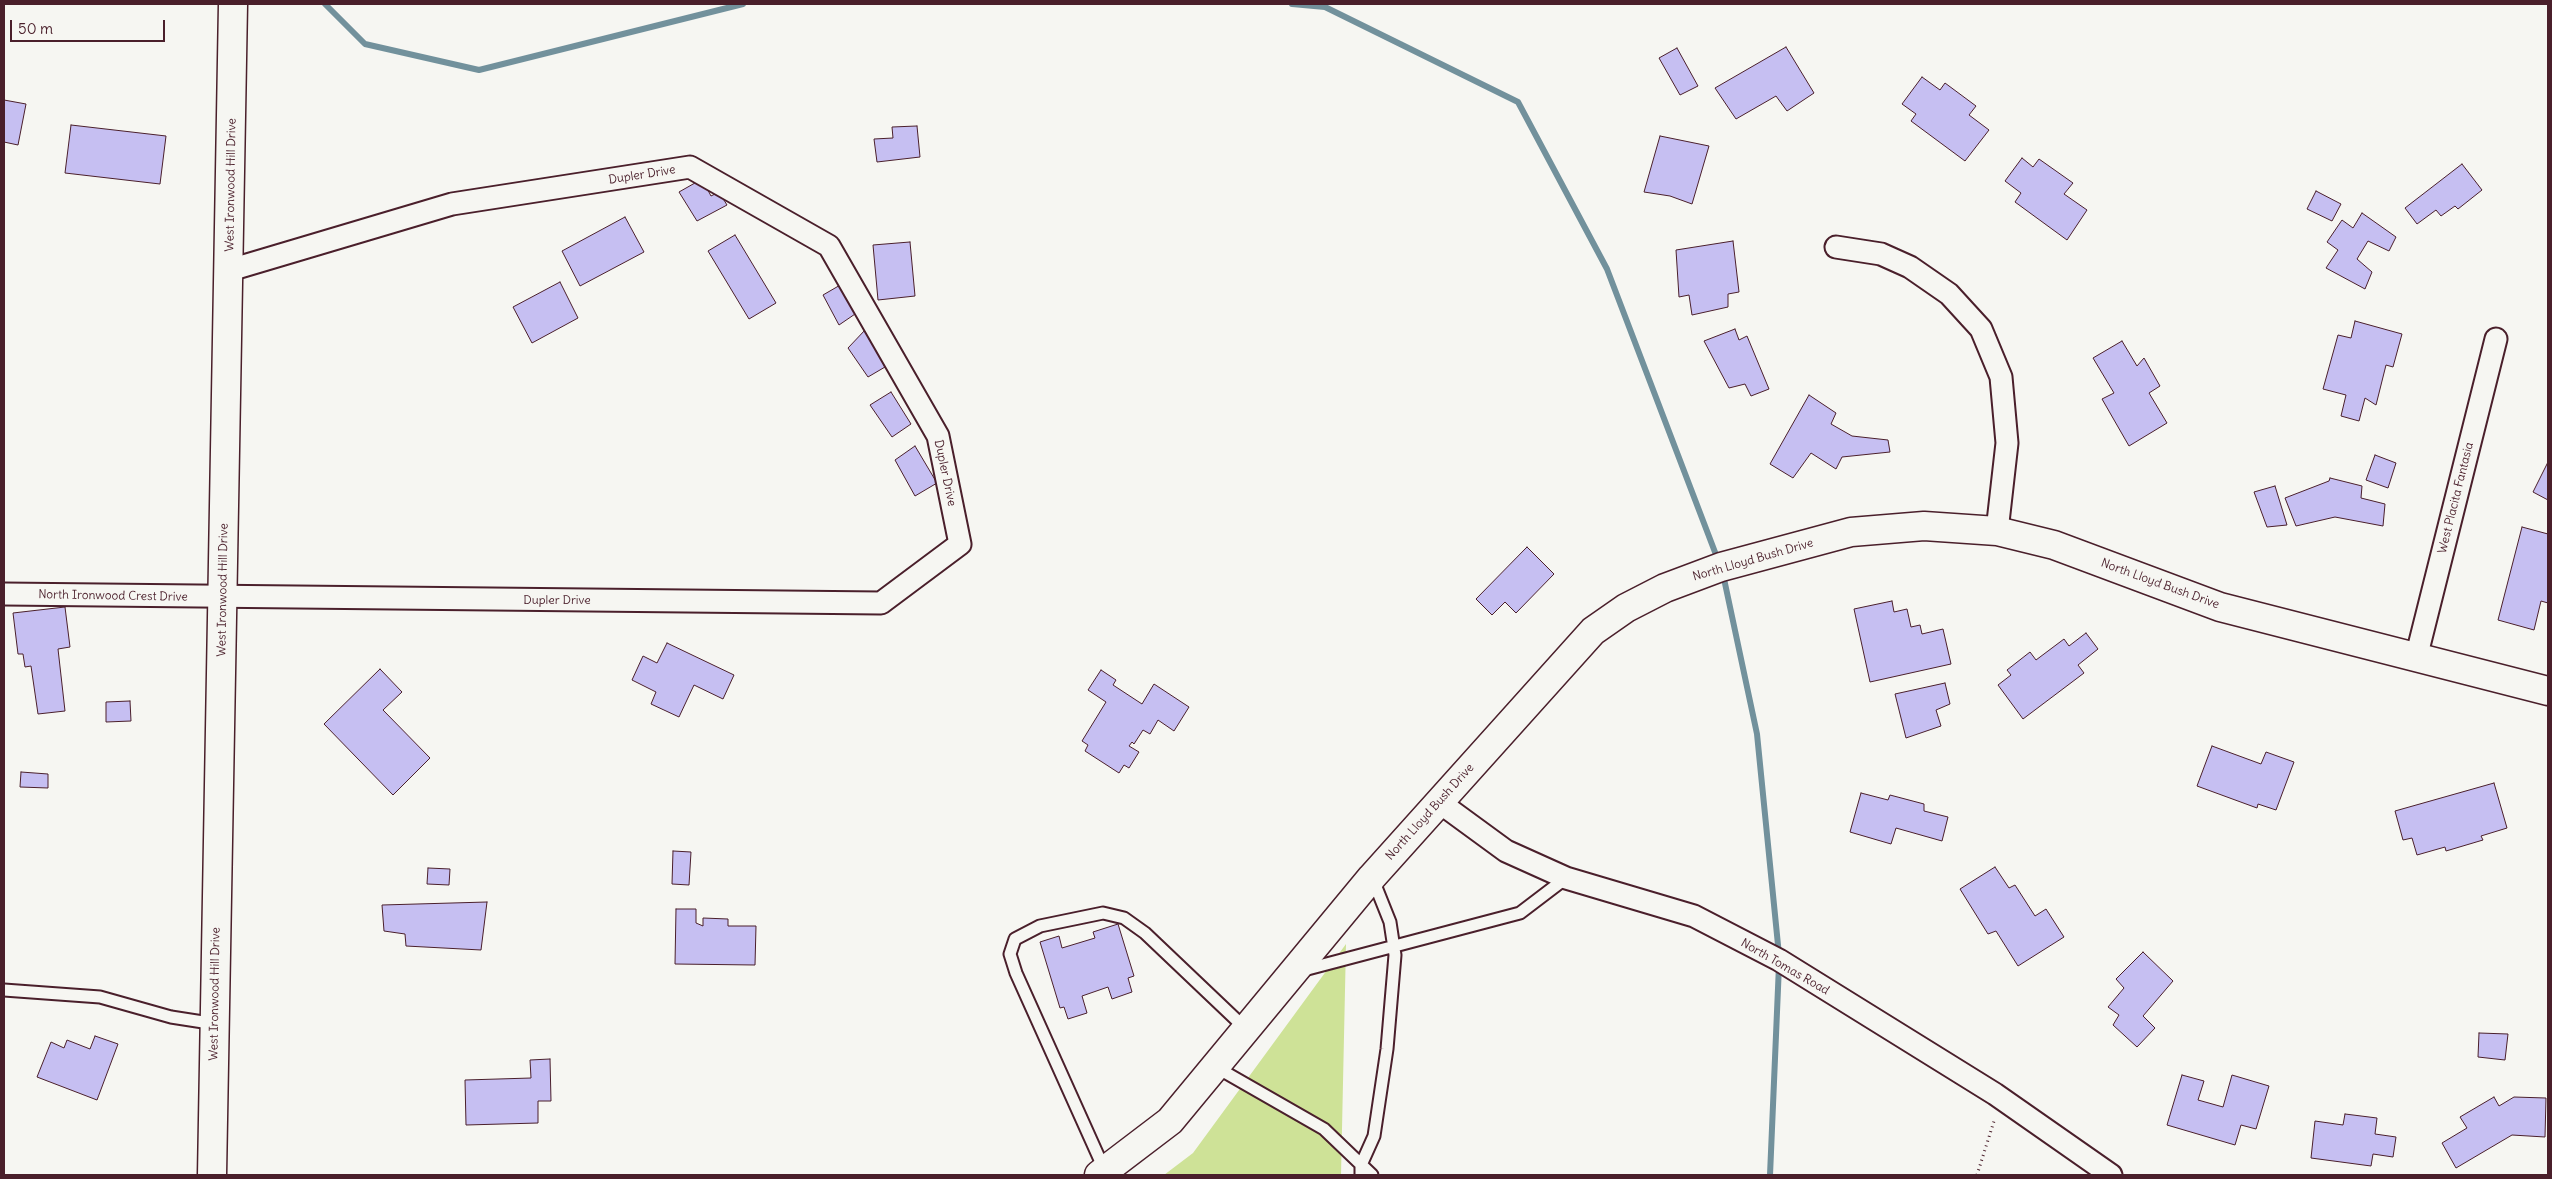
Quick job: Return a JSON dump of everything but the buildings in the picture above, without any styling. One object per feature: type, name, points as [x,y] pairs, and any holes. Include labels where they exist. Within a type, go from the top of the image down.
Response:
[{"type":"street","name":"West Ironwood Hill Drive","points":[[212,1175],[216,1024],[216,889],[230,270],[233,4]]},
{"type":"street","name":"Dupler Drive","points":[[223,598],[881,603],[960,544],[938,436],[829,246],[690,167],[452,204],[230,270]]},
{"type":"street","points":[[1836,247],[1881,254],[1910,268],[1949,294],[1981,329],[2001,377],[2006,433],[1997,531]]},
{"type":"street","name":"West Placita Fantasia","points":[[2416,658],[2496,339]]},
{"type":"street","name":"North Lloyd Bush Drive","points":[[1102,1173],[1170,1121],[1372,877],[1594,631],[1626,608],[1665,588],[1721,567],[1851,532],[1924,526],[1997,531],[2054,545],[2220,607],[2548,691]]},
{"type":"street","name":"North Ironwood Crest Drive","points":[[4,594],[223,598]]},
{"type":"street","name":"North Tomas Road","points":[[1439,802],[1506,851],[1566,878],[1694,916],[1779,960],[2001,1098],[2111,1175]]},
{"type":"lane","points":[[1361,1170],[1374,1136],[1388,1049],[1394,948],[1390,922],[1372,877]]},
{"type":"lane","points":[[1292,973],[1394,948],[1520,913],[1566,878]]},
{"type":"lane","points":[[1102,1173],[1016,973],[1010,954],[1014,939],[1040,926],[1103,913],[1124,918],[1145,932],[1246,1028]]},
{"type":"lane","points":[[4,990],[100,997],[171,1017],[216,1024]]},
{"type":"lane","points":[[1214,1066],[1324,1129],[1361,1170],[1372,1175]]},
{"type":"path","points":[[1977,1175],[2001,1098]]},
{"type":"green space","points":[[1346,944],[1341,1175],[1164,1175],[1193,1153]]},
{"type":"waterway","points":[[325,4],[365,44],[479,70],[743,4]]},
{"type":"waterway","points":[[1292,4],[1325,7],[1518,102],[1607,269],[1718,560]]},
{"type":"waterway","points":[[1723,574],[1757,734],[1779,955]]},
{"type":"waterway","points":[[1770,1175],[1779,965]]}]
